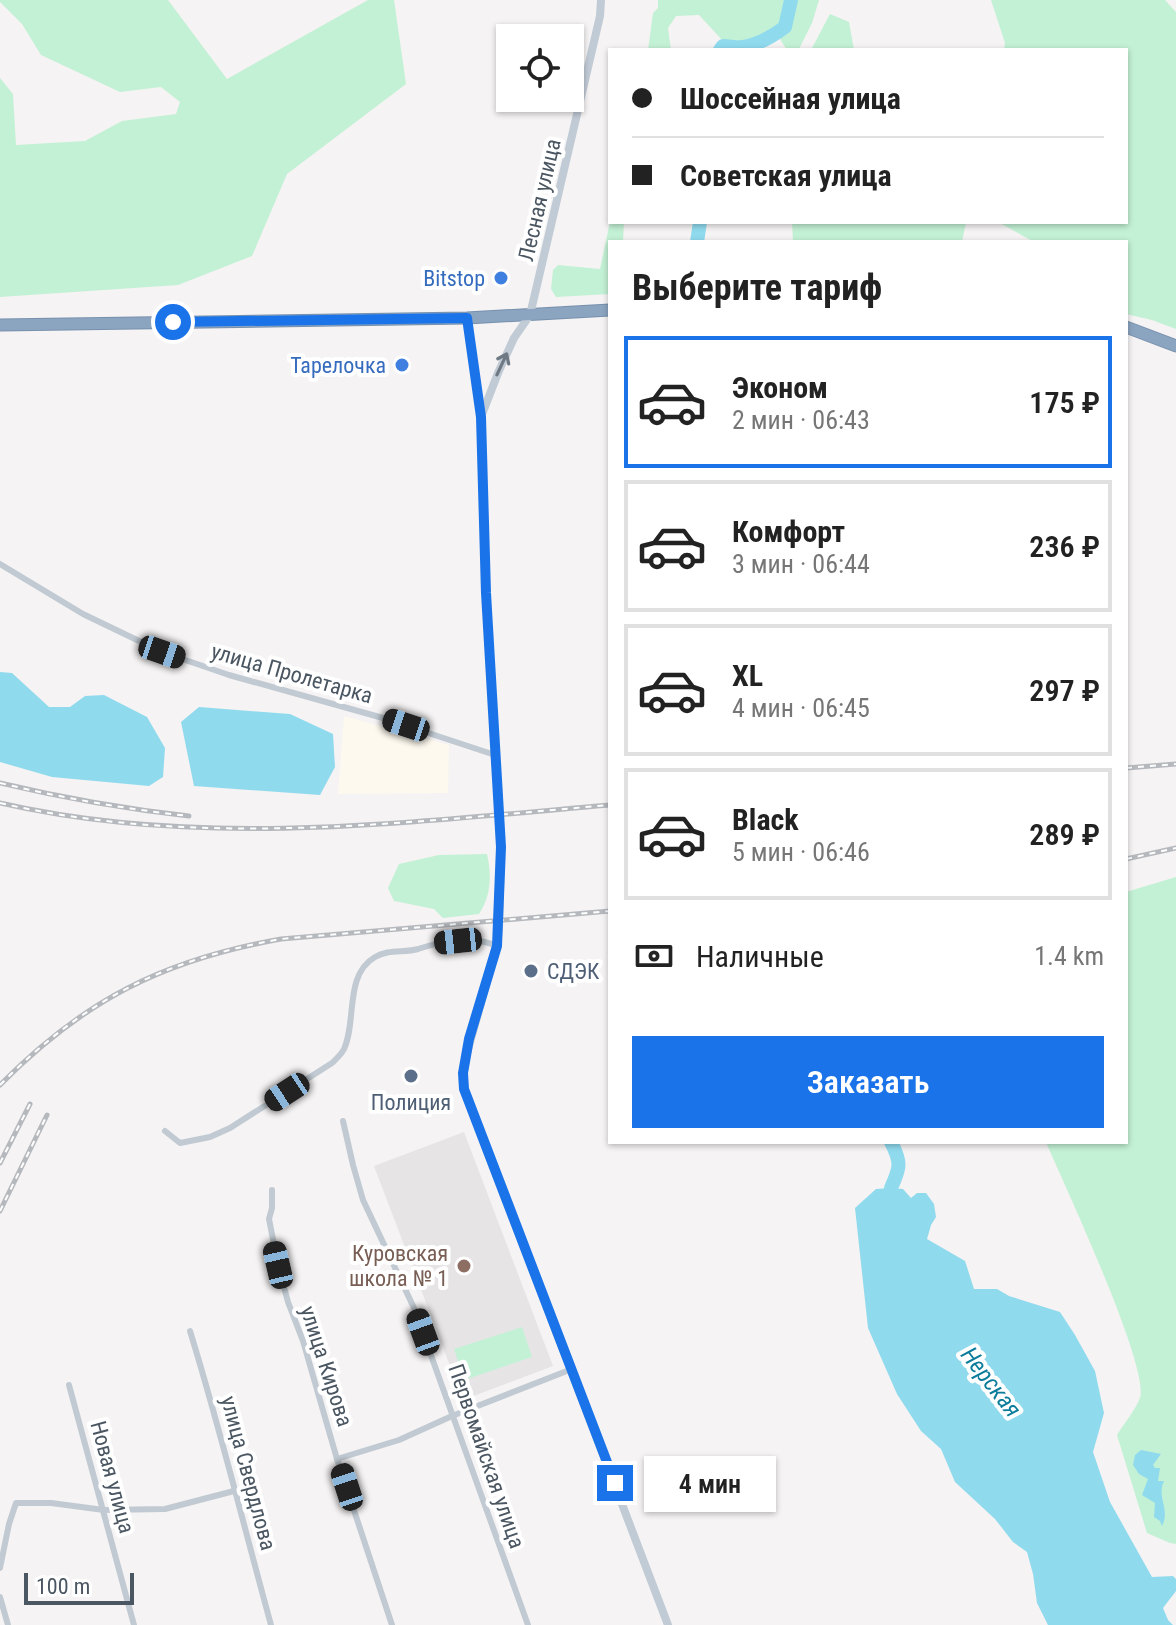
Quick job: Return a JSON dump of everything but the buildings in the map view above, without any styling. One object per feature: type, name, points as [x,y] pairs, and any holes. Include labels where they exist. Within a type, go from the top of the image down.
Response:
[{"type":"highway","points":[[0,325],[467,318],[608,310]]},
{"type":"highway","points":[[1128,328],[1176,346]]},
{"type":"street","name":"Лесная улица","points":[[481,417],[514,338],[530,315],[600,16],[601,0]]},
{"type":"street","points":[[467,318],[481,417],[486,593],[501,847],[497,946],[469,1039],[463,1073],[464,1089],[668,1625]]},
{"type":"street","name":"улица Пролетарка","points":[[0,564],[83,614],[162,652],[495,755]]},
{"type":"street","points":[[165,1131],[180,1143],[210,1137],[230,1128],[332,1063],[342,1053],[348,1039],[358,978],[374,957],[391,951],[408,952],[447,942],[475,941],[497,946]]},
{"type":"street","name":"Первомайская улица","points":[[343,1121],[363,1200],[414,1308],[528,1625]]},
{"type":"street","name":"улица Кирова","points":[[272,1190],[269,1219],[288,1302],[392,1625]]},
{"type":"street","name":"улица Свердлова","points":[[190,1331],[215,1412],[271,1625]]},
{"type":"street","name":"улица Кирова","points":[[337,1459],[399,1440],[572,1369]]},
{"type":"street","name":"Новая улица","points":[[69,1385],[134,1625]]},
{"type":"street","points":[[0,1568],[16,1503],[51,1503],[104,1510],[165,1509],[234,1491]]},
{"type":"street","points":[[0,1597],[8,1625]]},
{"type":"shaded area","points":[[344,716],[449,745],[448,793],[338,794]]},
{"type":"shaded area","name":"Куровская школа № 1","points":[[464,1132],[553,1366],[463,1400],[374,1166]]},
{"type":"green space","points":[[0,0],[168,0],[227,79],[368,0],[394,0],[406,84],[287,174],[252,256],[178,285],[0,297],[0,78],[13,94],[16,145],[85,141],[122,121],[176,114],[180,102],[161,87],[120,92],[41,55],[22,24]]},
{"type":"green space","points":[[658,0],[787,0],[782,24],[754,38],[723,41],[699,15],[676,16],[668,28],[671,48],[648,48],[653,13],[658,8]]},
{"type":"green space","points":[[794,0],[819,0],[800,48],[786,48],[780,39],[788,27]]},
{"type":"green space","points":[[991,0],[1165,0],[1176,12],[1176,329],[1128,314],[1128,240],[1030,240],[1002,224],[1128,224],[1128,48],[1004,48]]},
{"type":"green space","points":[[830,14],[849,22],[854,48],[812,48]]},
{"type":"green space","points":[[610,224],[624,224],[623,240],[608,240],[608,294],[556,297],[551,289],[553,270],[558,265],[600,269]]},
{"type":"green space","points":[[792,224],[966,224],[962,240],[793,240]]},
{"type":"green space","points":[[487,854],[489,886],[479,914],[443,918],[434,909],[394,901],[388,888],[399,864],[439,855]]},
{"type":"green space","points":[[1176,877],[1176,1544],[1147,1533],[1117,1435],[1140,1398],[1140,1380],[1119,1314],[1047,1144],[1128,1144],[1128,891]]},
{"type":"green space","points":[[522,1327],[532,1357],[464,1380],[454,1349]]},
{"type":"water","points":[[0,672],[12,673],[49,707],[70,707],[85,696],[104,695],[147,717],[165,748],[163,777],[149,786],[52,777],[0,762]]},
{"type":"water","points":[[199,707],[290,714],[333,734],[335,767],[320,795],[194,786],[181,722]]},
{"type":"water","points":[[876,1189],[903,1189],[911,1198],[917,1193],[926,1193],[934,1204],[936,1217],[927,1239],[965,1261],[974,1289],[997,1289],[1009,1296],[1060,1312],[1075,1335],[1095,1371],[1104,1413],[1093,1452],[1110,1502],[1152,1577],[1173,1576],[1176,1579],[1176,1591],[1163,1608],[1173,1625],[1048,1625],[1037,1603],[1027,1552],[1013,1542],[995,1519],[955,1482],[941,1449],[921,1431],[897,1394],[868,1328],[855,1208]]},
{"type":"water","points":[[1141,1450],[1161,1454],[1153,1465],[1160,1468],[1158,1481],[1164,1481],[1165,1514],[1162,1526],[1154,1517],[1155,1503],[1142,1495],[1148,1479],[1139,1474],[1133,1465],[1135,1455]]},
{"type":"waterway","name":"Нерская","points":[[722,48],[754,44],[785,27],[791,0]]},
{"type":"waterway","name":"Нерская","points":[[697,240],[700,224]]},
{"type":"waterway","name":"Нерская","points":[[892,1144],[898,1161],[891,1188],[896,1206]]},
{"type":"railway","points":[[1128,768],[1176,764]]},
{"type":"railway","points":[[0,783],[47,794],[189,816]]},
{"type":"railway","points":[[0,803],[75,817],[151,825],[228,828],[381,824],[608,805]]},
{"type":"railway","points":[[1128,859],[1176,848]]},
{"type":"railway","points":[[0,1085],[31,1055],[95,1007],[162,972],[199,959],[281,939],[608,911]]},
{"type":"railway","points":[[0,1163],[30,1104]]},
{"type":"railway","points":[[0,1211],[47,1115]]},
{"type":"place","name":"Bitstop","points":[[501,278]]},
{"type":"place","name":"Тарелочка","points":[[402,365]]},
{"type":"place","name":"СДЭК","points":[[531,971]]},
{"type":"place","name":"Полиция","points":[[411,1076]]},
{"type":"place","name":"Куровская школа № 1","points":[[464,1266]]},
{"type":"route","points":[[173,322],[467,318],[481,417],[486,593],[501,847],[497,946],[469,1039],[463,1073],[464,1089],[615,1483]]}]
